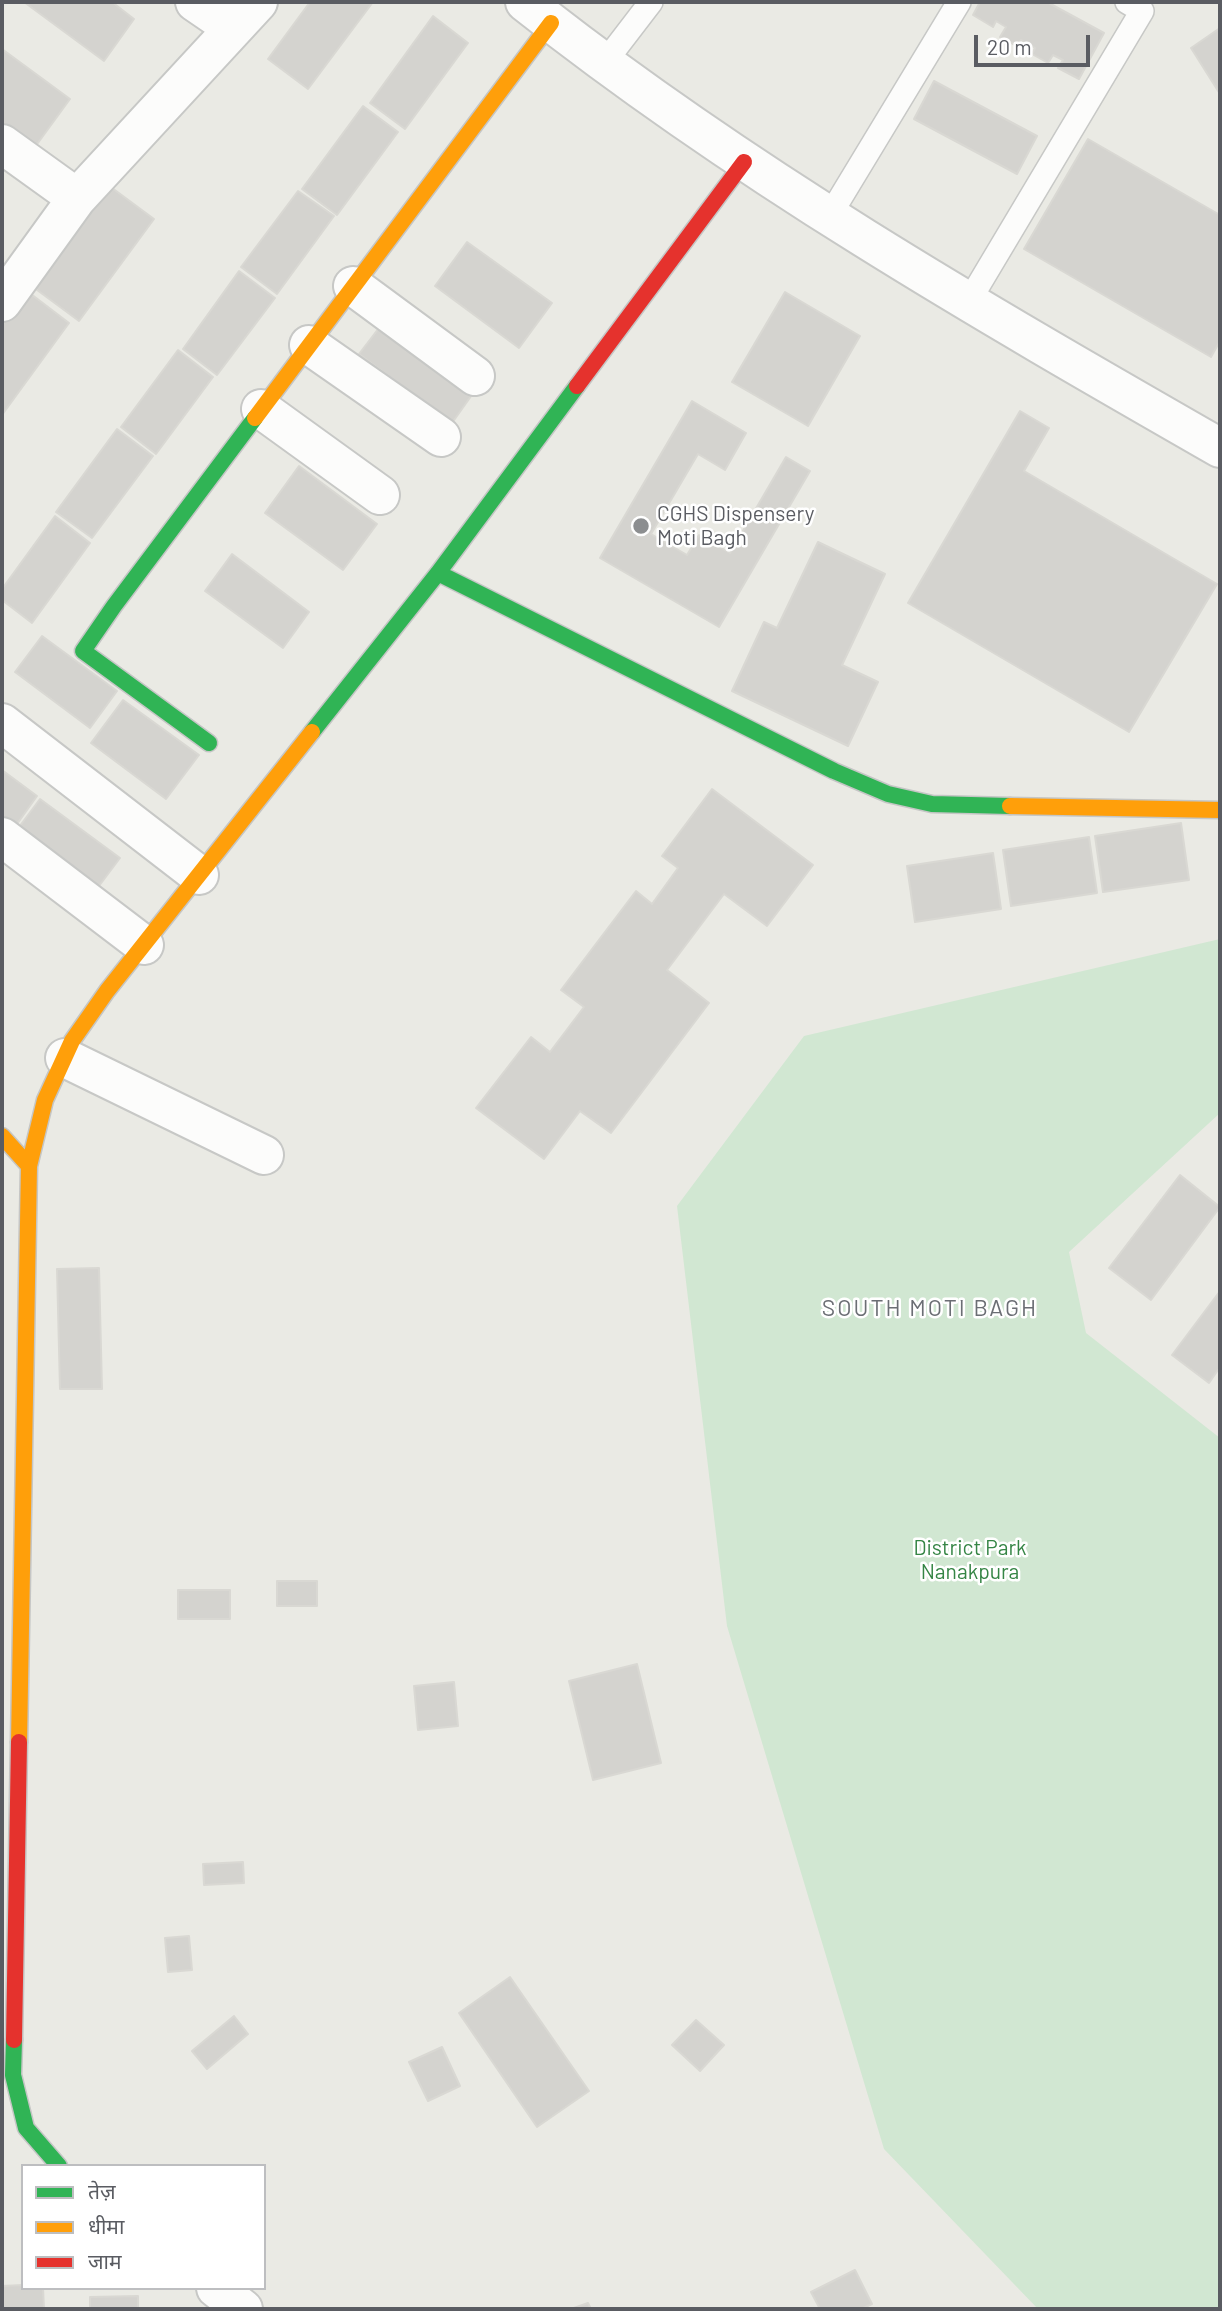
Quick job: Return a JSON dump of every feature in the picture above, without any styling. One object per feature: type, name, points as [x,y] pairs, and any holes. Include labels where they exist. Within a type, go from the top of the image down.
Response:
[{"type":"street","points":[[2,302],[77,198],[246,15],[195,2]]},
{"type":"street","points":[[209,743],[83,651],[353,286],[538,12],[744,162],[969,301],[1220,448]]},
{"type":"street","points":[[2,144],[77,198]]},
{"type":"street","points":[[57,2164],[14,2129],[13,2075],[29,1166],[45,1100],[72,1041],[107,991],[438,573],[744,162]]},
{"type":"street","points":[[353,286],[475,376]]},
{"type":"street","points":[[309,345],[441,437]]},
{"type":"street","points":[[261,409],[380,495]]},
{"type":"street","points":[[438,573],[834,771],[888,794],[932,804],[1220,810]]},
{"type":"street","points":[[2,723],[199,875]]},
{"type":"street","points":[[2,837],[144,945]]},
{"type":"street","points":[[65,1058],[264,1155]]},
{"type":"street","points":[[2,1136],[29,1166]]},
{"type":"street","points":[[219,2290],[243,2309]]},
{"type":"lane","points":[[605,62],[651,2]]},
{"type":"lane","points":[[830,215],[959,2]]},
{"type":"lane","points":[[969,301],[1142,11],[1127,2]]},
{"type":"green space","name":"District Park Nanakpura","points":[[1220,939],[1220,1113],[1069,1252],[1086,1333],[1220,1438],[1220,2309],[1038,2309],[884,2149],[727,1626],[677,1206],[804,1036]]},
{"type":"building","points":[[24,2],[112,2],[134,19],[104,61]]},
{"type":"building","points":[[310,2],[373,2],[308,89],[268,59]]},
{"type":"building","points":[[980,2],[1047,2],[1104,33],[1079,79],[1058,68],[1063,60],[1053,55],[1048,63],[1032,54],[1035,48],[1021,40],[1017,46],[1000,37],[1006,27],[996,21],[993,27],[973,15]]},
{"type":"building","points":[[433,16],[468,43],[405,129],[370,103]]},
{"type":"building","points":[[1220,28],[1220,94],[1191,48]]},
{"type":"building","points":[[2,49],[70,99],[35,147],[2,122]]},
{"type":"building","points":[[934,81],[1037,136],[1017,174],[914,119]]},
{"type":"building","points":[[363,106],[398,132],[337,215],[302,189]]},
{"type":"building","points":[[1088,139],[1220,215],[1220,341],[1211,357],[1024,249]]},
{"type":"building","points":[[104,182],[154,219],[79,321],[29,284]]},
{"type":"building","points":[[298,191],[334,216],[277,294],[241,267]]},
{"type":"building","points":[[467,242],[552,303],[519,348],[435,286]]},
{"type":"building","points":[[239,271],[275,298],[217,375],[183,349]]},
{"type":"building","points":[[27,291],[69,323],[2,415],[2,325]]},
{"type":"building","points":[[785,292],[860,336],[808,426],[732,382]]},
{"type":"building","points":[[382,324],[474,392],[452,423],[359,354]]},
{"type":"building","points":[[178,350],[213,377],[156,454],[121,427]]},
{"type":"building","points":[[692,401],[746,433],[725,470],[698,454],[651,534],[687,555],[699,535],[730,553],[786,457],[810,471],[719,627],[600,558]]},
{"type":"building","points":[[1020,411],[1049,428],[1024,471],[1217,584],[1129,732],[908,603]]},
{"type":"building","points":[[117,429],[153,456],[92,538],[56,512]]},
{"type":"building","points":[[299,466],[377,524],[343,570],[265,513]]},
{"type":"building","points":[[55,516],[90,543],[32,623],[2,600],[2,589]]},
{"type":"building","points":[[818,542],[885,574],[842,665],[878,682],[848,746],[732,691],[764,622],[777,628]]},
{"type":"building","points":[[232,554],[309,612],[283,648],[205,591]]},
{"type":"building","points":[[42,636],[117,691],[90,728],[15,672]]},
{"type":"building","points":[[123,700],[199,755],[166,799],[91,743]]},
{"type":"building","points":[[2,770],[37,796],[12,831],[2,824]]},
{"type":"building","points":[[712,789],[813,865],[767,926],[724,894],[667,970],[709,1003],[611,1133],[580,1111],[544,1159],[476,1108],[531,1037],[550,1052],[584,1007],[561,990],[636,891],[652,904],[678,868],[662,856]]},
{"type":"building","points":[[40,799],[120,858],[93,894],[13,835]]},
{"type":"building","points":[[1181,823],[1189,880],[1103,892],[1095,836]]},
{"type":"building","points":[[1089,837],[1097,893],[1011,906],[1003,850]]},
{"type":"building","points":[[993,853],[1001,909],[915,922],[907,866]]},
{"type":"building","points":[[1180,1175],[1220,1207],[1151,1300],[1109,1268]]},
{"type":"building","points":[[99,1268],[102,1389],[60,1389],[57,1269]]},
{"type":"building","points":[[1220,1291],[1220,1367],[1209,1383],[1172,1355]]},
{"type":"building","points":[[277,1581],[317,1581],[317,1606],[277,1606]]},
{"type":"building","points":[[178,1590],[230,1590],[230,1619],[178,1619]]},
{"type":"building","points":[[637,1664],[661,1763],[593,1780],[569,1681]]},
{"type":"building","points":[[454,1682],[458,1726],[418,1730],[414,1686]]},
{"type":"building","points":[[243,1862],[244,1883],[204,1885],[203,1864]]},
{"type":"building","points":[[189,1936],[192,1970],[168,1972],[165,1938]]},
{"type":"building","points":[[510,1977],[589,2091],[537,2127],[459,2013]]},
{"type":"building","points":[[234,2016],[248,2034],[207,2069],[192,2051]]},
{"type":"building","points":[[696,2020],[724,2045],[700,2071],[672,2045]]},
{"type":"building","points":[[442,2047],[460,2086],[428,2101],[409,2062]]},
{"type":"building","points":[[855,2270],[872,2304],[861,2309],[820,2309],[811,2292]]},
{"type":"building","points":[[21,2285],[21,2290],[43,2290],[44,2309],[2,2309],[2,2286]]},
{"type":"building","points":[[138,2296],[138,2309],[90,2309],[90,2297]]},
{"type":"building","points":[[588,2303],[591,2309],[571,2309]]},
{"type":"traffic: fast","points":[[312,732],[438,573],[577,386]]},
{"type":"traffic: fast","points":[[209,743],[83,651],[255,418]]},
{"type":"traffic: fast","points":[[438,573],[834,771],[888,794],[932,804],[1010,806]]},
{"type":"traffic: fast","points":[[14,2040],[13,2075],[26,2128],[57,2164]]},
{"type":"traffic: slow","points":[[255,418],[551,23]]},
{"type":"traffic: slow","points":[[2,1136],[29,1166],[45,1100],[72,1041],[107,991],[312,732]]},
{"type":"traffic: slow","points":[[1010,806],[1220,810]]},
{"type":"traffic: slow","points":[[19,1742],[29,1166]]},
{"type":"traffic: jam","points":[[577,386],[744,162]]},
{"type":"traffic: jam","points":[[14,2040],[19,1742]]},
{"type":"place","name":"CGHS Dispensery Moti Bagh","points":[[641,526]]},
{"type":"district","name":"SOUTH MOTI BAGH","points":[[930,1308]]}]
